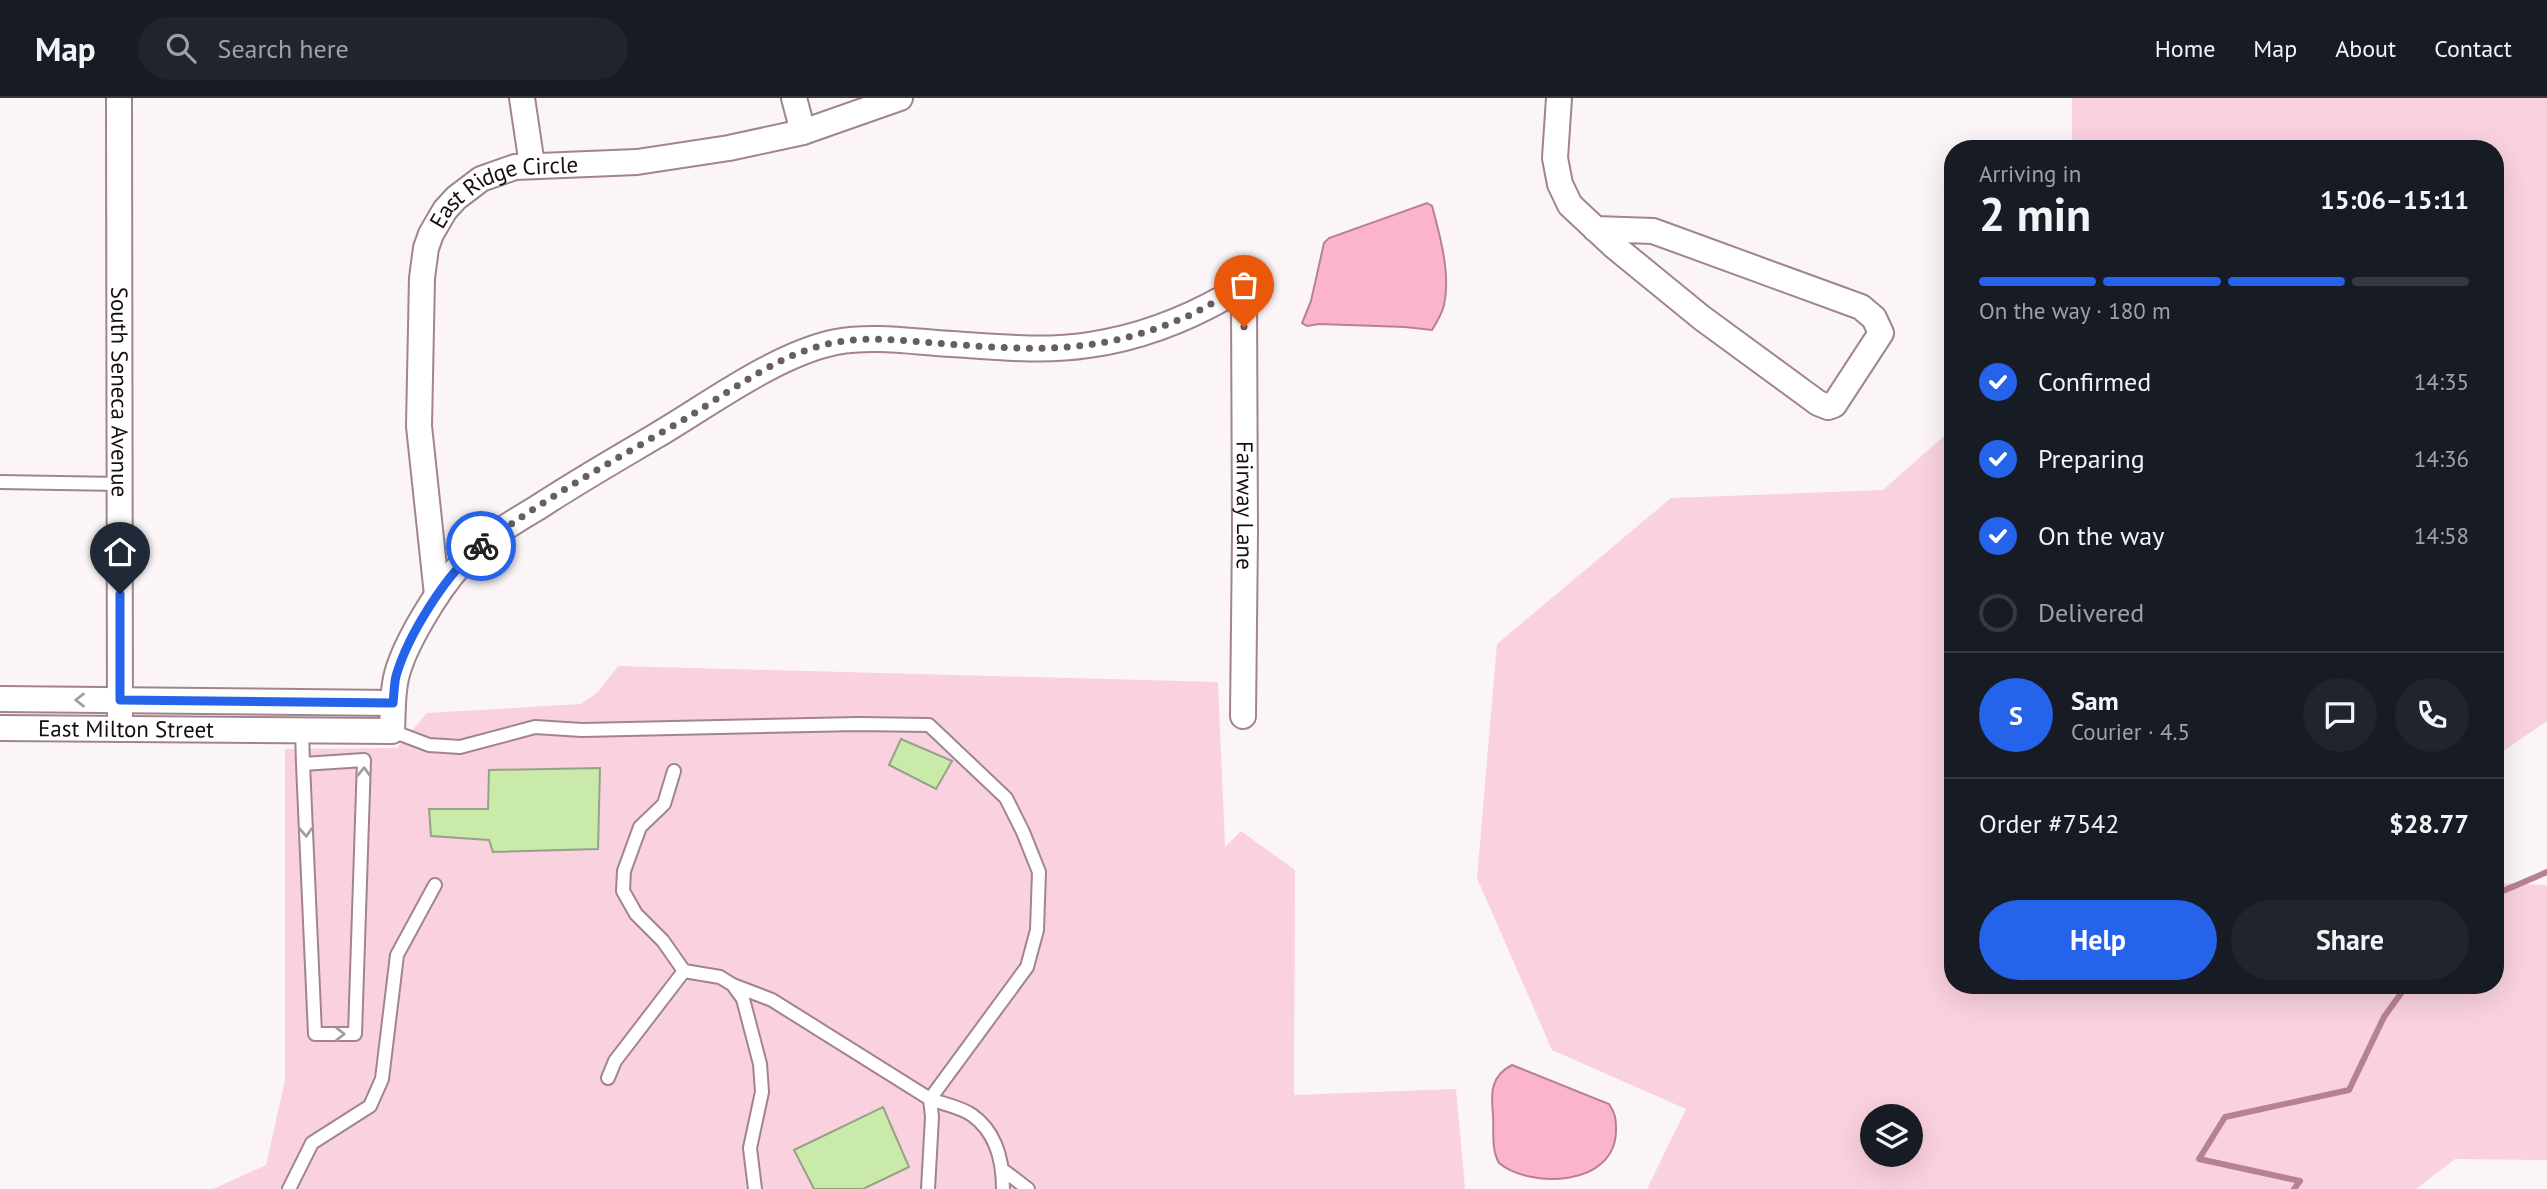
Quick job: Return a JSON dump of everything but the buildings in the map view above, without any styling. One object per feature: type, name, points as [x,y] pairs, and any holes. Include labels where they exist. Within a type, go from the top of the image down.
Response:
[{"type":"street","name":"South Seneca Avenue","points":[[119,98],[120,729]]},
{"type":"street","points":[[523,98],[532,165]]},
{"type":"street","points":[[794,98],[803,131]]},
{"type":"street","name":"East Ridge Circle","points":[[437,595],[419,426],[422,278],[426,248],[438,219],[456,198],[468,188],[497,173],[532,165],[588,165],[681,157],[803,131],[900,98]]},
{"type":"street","points":[[1559,98],[1555,158],[1560,184],[1570,205],[1595,229],[1702,318],[1818,403],[1828,407],[1834,405],[1881,333],[1874,318],[1861,307],[1653,232],[1595,229]]},
{"type":"street","name":"Fairway Lane","points":[[437,595],[460,565],[504,528],[792,356],[836,342],[868,339],[1056,348],[1089,345],[1135,335],[1178,320],[1227,296],[1238,295],[1244,300],[1245,533],[1242,716]]},
{"type":"street","points":[[393,731],[396,677],[415,633],[437,595]]},
{"type":"street","name":"East Milton Street","points":[[0,699],[393,703]]},
{"type":"street","points":[[250,701],[250,730]]},
{"type":"street","name":"East Milton Street","points":[[0,728],[393,731]]},
{"type":"lane","points":[[0,482],[78,481],[120,484]]},
{"type":"lane","points":[[393,731],[429,745],[460,747],[535,727],[582,730],[844,724],[929,725],[1006,798],[1039,872],[1037,930],[1027,967],[930,1099],[932,1117],[928,1189]]},
{"type":"lane","points":[[302,730],[303,764],[315,1034],[355,1034],[364,760],[303,764]]},
{"type":"lane","points":[[674,771],[664,804],[640,827],[624,871],[623,891],[636,914],[663,941],[684,971],[719,977],[772,1000],[930,1099],[971,1114],[987,1129],[998,1150],[1003,1170],[1003,1189]]},
{"type":"lane","points":[[289,1189],[312,1143],[370,1106],[382,1079],[390,1031],[391,992],[397,955],[435,885]]},
{"type":"lane","points":[[608,1078],[615,1061],[684,971]]},
{"type":"lane","points":[[733,985],[743,999],[760,1064],[762,1092],[750,1148],[755,1189]]},
{"type":"lane","points":[[1003,1170],[1028,1189]]},
{"type":"shaded area","points":[[2072,98],[2547,98],[2547,721],[2504,751],[2504,140],[2072,140]]},
{"type":"shaded area","points":[[1427,203],[1432,206],[1438,230],[1446,281],[1443,308],[1432,330],[1319,324],[1307,326],[1302,323],[1311,301],[1324,243],[1329,238]]},
{"type":"shaded area","points":[[1944,436],[1944,994],[2504,994],[2504,883],[2547,885],[2547,1160],[2455,1159],[2416,1189],[1647,1189],[1686,1109],[1552,1050],[1477,878],[1497,644],[1671,498],[1883,490]]},
{"type":"shaded area","points":[[618,666],[1218,682],[1225,847],[1241,831],[1295,870],[1294,1095],[1456,1089],[1465,1189],[213,1189],[266,1165],[285,1080],[285,749],[397,748],[427,713],[581,704],[598,692]]},
{"type":"shaded area","points":[[1512,1065],[1609,1104],[1615,1116],[1616,1129],[1613,1148],[1602,1162],[1588,1172],[1550,1179],[1530,1177],[1499,1163],[1494,1146],[1492,1093],[1499,1074]]},
{"type":"waterway","points":[[2504,891],[2547,872]]},
{"type":"waterway","points":[[2294,1189],[2300,1181],[2199,1159],[2225,1117],[2349,1090],[2384,1017],[2401,994]]},
{"type":"way so far","points":[[481,546],[504,528],[771,367],[814,348],[836,342],[868,339],[1056,348],[1089,345],[1157,328],[1205,309],[1227,296],[1236,295],[1244,300],[1244,327]]},
{"type":"route","points":[[120,594],[120,700],[393,703],[396,677],[415,633],[437,595],[460,565],[481,546]]}]
